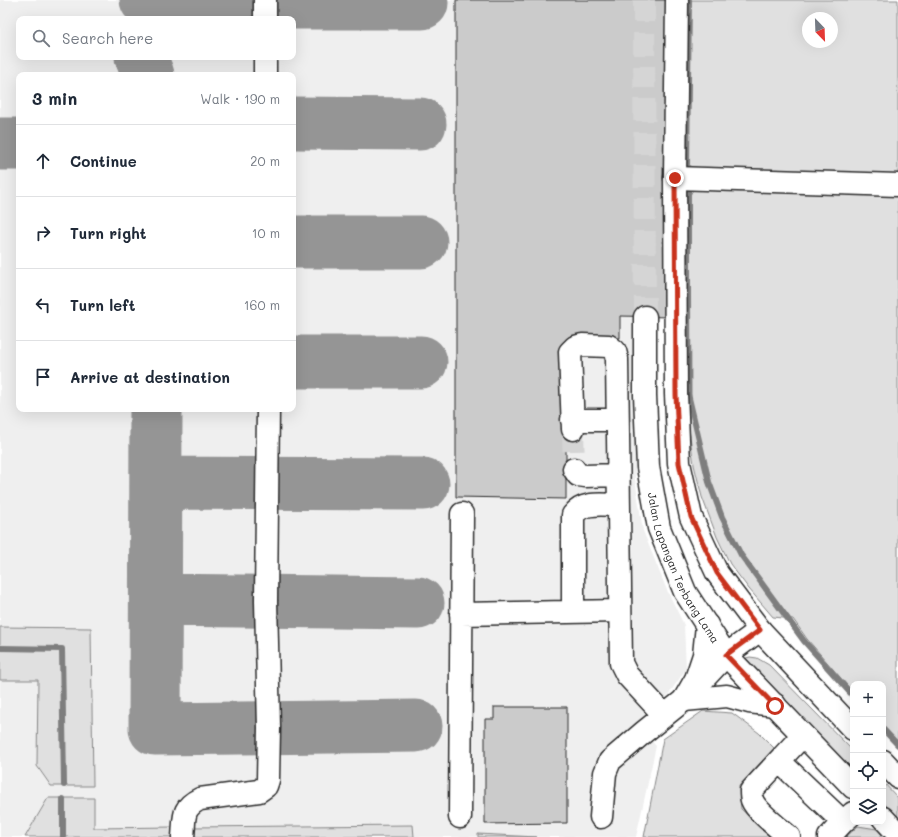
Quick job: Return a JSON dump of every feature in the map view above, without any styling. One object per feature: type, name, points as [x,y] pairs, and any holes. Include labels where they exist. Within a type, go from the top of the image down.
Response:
[{"type":"main road","points":[[265,0],[265,16]]},
{"type":"main road","points":[[677,0],[675,178],[676,394],[679,463],[691,517],[717,573],[760,630],[850,726]]},
{"type":"main road","points":[[265,60],[265,72]]},
{"type":"main road","points":[[675,178],[898,185]]},
{"type":"main road","name":"Jalan Lapangan Terbang Lama","points":[[645,317],[645,395],[648,466],[659,528],[685,592],[726,655],[802,736],[850,784]]},
{"type":"main road","points":[[617,420],[573,425],[570,352],[575,347],[582,345],[609,346],[615,351],[617,359],[619,611],[621,663],[627,676],[664,715]]},
{"type":"main road","points":[[183,837],[185,811],[192,803],[200,799],[259,791],[266,786],[268,780],[269,728],[266,601],[268,412]]},
{"type":"main road","points":[[574,469],[578,475],[585,476],[618,475]]},
{"type":"main road","points":[[573,612],[573,515],[577,509],[584,505],[618,505]]},
{"type":"main road","points":[[460,817],[462,514]]},
{"type":"main road","points":[[461,614],[619,611]]},
{"type":"main road","points":[[684,700],[696,679],[704,655],[707,625]]},
{"type":"main road","points":[[601,817],[605,773],[610,761],[621,750],[684,700],[726,655],[760,630]]},
{"type":"main road","points":[[684,700],[727,696],[749,702],[775,706]]},
{"type":"main road","points":[[789,837],[759,809],[753,802],[751,796],[752,791],[802,736]]},
{"type":"main road","points":[[779,761],[842,824]]},
{"type":"main road","points":[[886,764],[898,777]]},
{"type":"main road","points":[[886,821],[898,834]]},
{"type":"shaded area","points":[[0,0],[672,0],[670,317],[635,317],[635,479],[643,531],[666,588],[684,625],[686,669],[666,698],[637,724],[656,746],[636,837],[0,837]]},
{"type":"shaded area","points":[[689,0],[898,0],[898,174],[713,169],[693,167],[687,164]]},
{"type":"shaded area","points":[[693,190],[898,195],[898,743],[886,729],[886,681],[850,681],[850,689],[807,639],[793,619],[773,617],[730,564],[717,537],[702,497],[694,465],[689,429],[691,393],[690,195]]},
{"type":"shaded area","points":[[0,627],[91,628],[93,786],[51,786],[37,766],[38,680],[0,680]]},
{"type":"shaded area","points":[[746,658],[757,658],[769,665],[850,748],[850,768]]},
{"type":"shaded area","points":[[703,711],[732,713],[759,733],[774,748],[739,786],[741,809],[772,837],[644,837],[663,739]]},
{"type":"shaded area","points":[[886,785],[898,798],[898,818],[886,805]]},
{"type":"shaded area","points":[[48,798],[94,798],[94,828],[174,827],[175,837],[25,837]]},
{"type":"shaded area","points":[[413,825],[414,837],[190,837],[190,827]]},
{"type":"shaded area","points":[[858,826],[877,829],[884,837],[846,837]]},
{"type":"shaded area","points":[[478,834],[537,837],[478,837]]},
{"type":"building","points":[[456,0],[672,0],[670,317],[620,316],[620,338],[566,339],[566,499],[456,497]]},
{"type":"building","points":[[494,707],[567,707],[567,823],[485,824],[485,719],[494,719]]},
{"type":"waterway","points":[[687,164],[689,0]]},
{"type":"waterway","points":[[688,191],[688,394],[709,482],[722,517],[741,555],[804,641],[850,693]]},
{"type":"waterway","points":[[0,648],[62,649],[64,785]]},
{"type":"waterway","points":[[886,732],[898,745]]},
{"type":"waterway","points":[[63,799],[63,837]]},
{"type":"taxiway","points":[[146,0],[154,3],[422,3]]},
{"type":"taxiway","points":[[142,60],[147,72]]},
{"type":"taxiway","points":[[296,123],[420,124]]},
{"type":"taxiway","points":[[0,144],[16,144]]},
{"type":"taxiway","points":[[296,242],[421,242]]},
{"type":"taxiway","points":[[296,362],[421,362]]},
{"type":"taxiway","points":[[156,412],[155,729],[416,726]]},
{"type":"taxiway","points":[[156,483],[423,484]]},
{"type":"taxiway","points":[[156,600],[418,603]]},
{"type":"tunnel","points":[[644,0],[645,317]]},
{"type":"tunnel","points":[[573,429],[574,469]]},
{"type":"route","points":[[675,178],[676,394],[679,463],[691,517],[717,573],[760,630],[726,655],[775,706]]}]
